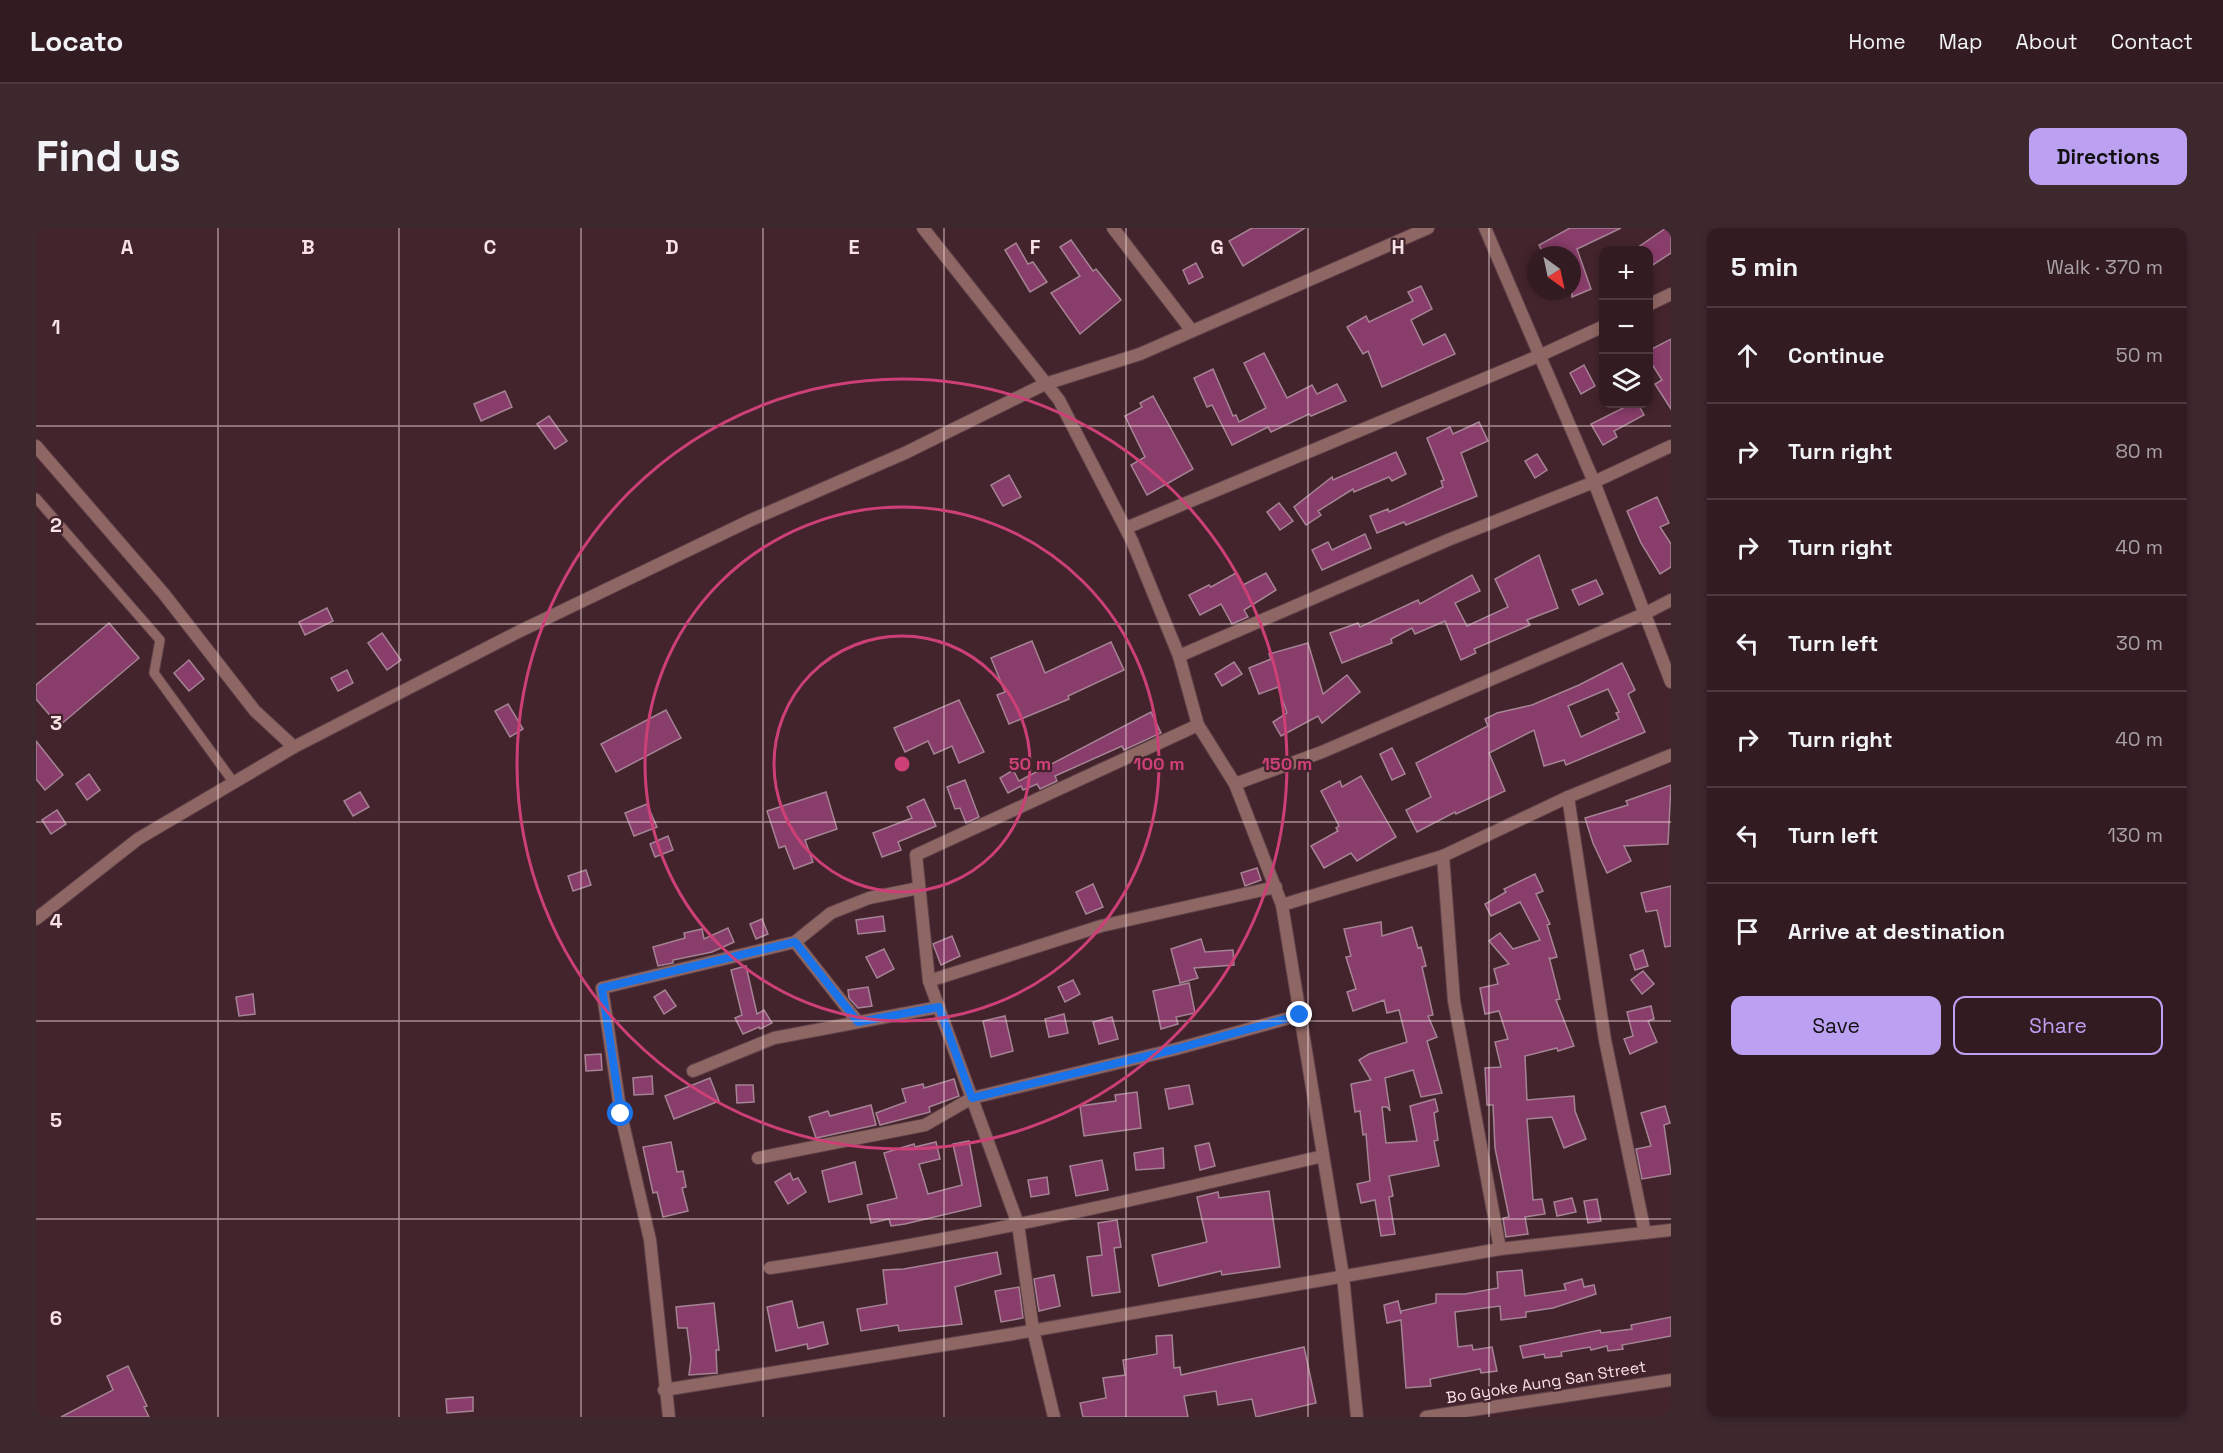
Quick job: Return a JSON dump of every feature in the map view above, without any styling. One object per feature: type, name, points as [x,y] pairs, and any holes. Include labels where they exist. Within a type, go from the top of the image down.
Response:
[{"type":"street","points":[[923,228],[1059,400],[1126,528],[1179,656],[1198,725],[1235,784],[1276,887],[1282,905],[1343,1276],[1357,1417]]},
{"type":"street","points":[[1113,228],[1192,331]]},
{"type":"street","points":[[36,919],[138,839],[294,747],[518,632],[751,520],[905,453],[1045,384],[1140,354],[1428,228]]},
{"type":"street","points":[[1485,228],[1594,482],[1671,682]]},
{"type":"street","points":[[1653,303],[1671,294]]},
{"type":"street","points":[[1126,528],[1541,355],[1599,328]]},
{"type":"street","points":[[1179,656],[1448,540],[1594,482],[1671,446]]},
{"type":"street","points":[[36,447],[164,594],[255,711],[294,747]]},
{"type":"street","points":[[1235,784],[1322,752],[1646,613],[1671,600]]},
{"type":"street","points":[[1054,1417],[1033,1330],[1018,1224],[929,981],[916,855],[1198,725]]},
{"type":"street","points":[[1282,905],[1443,856],[1568,797],[1671,755]]},
{"type":"street","points":[[1568,797],[1605,1040],[1645,1233]]},
{"type":"street","points":[[1443,856],[1454,1001],[1500,1249]]},
{"type":"street","points":[[929,981],[1101,926],[1276,887]]},
{"type":"street","points":[[669,1417],[664,1390],[650,1240],[621,1114],[602,988],[795,942],[831,913],[869,898],[919,888]]},
{"type":"street","points":[[795,942],[858,1022]]},
{"type":"street","points":[[693,1071],[774,1038],[939,1007]]},
{"type":"street","points":[[758,1158],[925,1125],[972,1098],[1176,1049],[1300,1015]]},
{"type":"street","points":[[770,1268],[862,1255],[1018,1224],[1323,1156]]},
{"type":"street","points":[[664,1390],[1033,1330],[1500,1249],[1671,1230]]},
{"type":"street","name":"Bo Gyoke Aung San Street","points":[[1426,1417],[1671,1380]]},
{"type":"lane","points":[[36,498],[160,640],[154,673],[234,783]]},
{"type":"building","points":[[1252,228],[1305,228],[1243,266],[1229,241]]},
{"type":"building","points":[[1570,228],[1621,228],[1581,247],[1539,245]]},
{"type":"building","points":[[1666,228],[1671,228],[1671,253],[1653,265],[1653,246],[1640,246]]},
{"type":"building","points":[[1071,240],[1093,271],[1096,269],[1121,300],[1080,334],[1051,293],[1080,276],[1060,247]]},
{"type":"building","points":[[1016,243],[1028,264],[1033,262],[1047,282],[1030,292],[1005,250]]},
{"type":"building","points":[[1581,260],[1591,289],[1581,293]]},
{"type":"building","points":[[1196,263],[1203,277],[1189,284],[1183,270]]},
{"type":"building","points":[[1421,286],[1432,309],[1411,320],[1423,345],[1445,334],[1455,354],[1382,387],[1368,351],[1363,354],[1347,327],[1366,316],[1369,322],[1413,301],[1408,292]]},
{"type":"building","points":[[1671,339],[1671,409],[1655,384],[1662,380],[1653,366],[1653,348]]},
{"type":"building","points":[[1264,353],[1287,398],[1312,385],[1317,394],[1337,384],[1346,401],[1311,416],[1309,414],[1271,432],[1268,427],[1232,445],[1212,405],[1207,407],[1194,378],[1213,369],[1233,416],[1236,415],[1239,422],[1266,408],[1244,363]]},
{"type":"building","points":[[1584,365],[1595,386],[1581,394],[1570,373]]},
{"type":"building","points":[[505,391],[512,407],[481,421],[474,404]]},
{"type":"building","points":[[1153,396],[1193,469],[1147,495],[1131,465],[1145,457],[1125,416],[1142,407],[1140,403]]},
{"type":"building","points":[[1623,408],[1640,408],[1644,415],[1614,431],[1617,437],[1603,445],[1591,424]]},
{"type":"building","points":[[549,416],[567,441],[555,449],[537,424]]},
{"type":"building","points":[[1479,422],[1488,441],[1461,453],[1477,496],[1406,525],[1404,522],[1377,533],[1370,516],[1388,509],[1389,512],[1443,487],[1441,481],[1444,480],[1427,438],[1450,427],[1453,434]]},
{"type":"building","points":[[1396,452],[1406,474],[1392,481],[1389,477],[1354,492],[1353,489],[1318,511],[1321,515],[1306,525],[1294,507],[1332,477],[1333,480]]},
{"type":"building","points":[[1537,454],[1547,470],[1535,478],[1525,461]]},
{"type":"building","points":[[1009,475],[1021,497],[1003,506],[991,485]]},
{"type":"building","points":[[1657,497],[1669,523],[1660,527],[1671,544],[1671,567],[1660,574],[1641,543],[1627,511]]},
{"type":"building","points":[[1279,503],[1293,521],[1280,530],[1267,512]]},
{"type":"building","points":[[1365,534],[1371,548],[1322,570],[1312,550],[1328,542],[1332,550]]},
{"type":"building","points":[[1539,555],[1558,608],[1527,620],[1530,625],[1474,649],[1476,653],[1461,660],[1445,621],[1415,634],[1412,628],[1391,639],[1392,643],[1342,663],[1330,633],[1358,623],[1360,627],[1418,600],[1420,604],[1472,575],[1480,591],[1455,603],[1467,626],[1508,607],[1495,579]]},
{"type":"building","points":[[1236,573],[1243,585],[1266,573],[1276,590],[1244,610],[1248,617],[1232,624],[1221,604],[1200,615],[1189,595],[1209,585],[1211,587]]},
{"type":"building","points":[[1596,580],[1603,594],[1579,605],[1572,590]]},
{"type":"building","points":[[327,608],[333,621],[305,635],[299,622]]},
{"type":"building","points":[[109,623],[139,658],[59,726],[36,699],[36,685]]},
{"type":"building","points":[[382,633],[401,660],[387,670],[368,643]]},
{"type":"building","points":[[1032,641],[1045,673],[1111,642],[1124,670],[1068,696],[1069,699],[1009,724],[997,695],[1005,692],[991,658]]},
{"type":"building","points":[[1308,643],[1323,694],[1347,675],[1360,692],[1322,723],[1318,716],[1281,736],[1273,722],[1287,713],[1278,687],[1259,694],[1249,668],[1271,659],[1269,654]]},
{"type":"building","points":[[189,660],[204,679],[189,691],[174,673]]},
{"type":"building","points":[[1234,662],[1242,674],[1222,686],[1215,674]]},
{"type":"building","points":[[1622,663],[1635,690],[1628,694],[1645,732],[1566,765],[1564,760],[1544,766],[1534,730],[1489,753],[1505,791],[1456,814],[1455,812],[1417,832],[1406,810],[1431,797],[1416,763],[1488,726],[1485,719],[1497,713],[1532,705]],"holes":[[[1608,689],[1619,712],[1616,713],[1619,719],[1581,737],[1568,706]]]},
{"type":"building","points":[[347,670],[353,683],[338,691],[331,678]]},
{"type":"building","points":[[959,700],[984,752],[959,763],[952,746],[934,754],[928,741],[905,752],[894,728]]},
{"type":"building","points":[[508,704],[523,729],[510,737],[495,711]]},
{"type":"building","points":[[666,710],[681,738],[616,772],[601,744]]},
{"type":"building","points":[[1151,712],[1161,733],[1124,750],[1122,746],[1055,776],[1057,781],[1040,789],[1037,784],[1023,790],[1021,786],[1008,793],[1000,778],[1013,770],[1019,781]]},
{"type":"building","points":[[36,741],[63,775],[45,790],[36,779]]},
{"type":"building","points":[[1392,748],[1405,774],[1392,780],[1380,754]]},
{"type":"building","points":[[89,774],[100,790],[87,800],[76,784]]},
{"type":"building","points":[[1361,776],[1396,837],[1357,861],[1351,853],[1324,868],[1311,846],[1338,831],[1336,828],[1339,826],[1321,791],[1340,781],[1342,787]]},
{"type":"building","points":[[965,780],[979,817],[966,823],[960,808],[955,809],[947,787]]},
{"type":"building","points":[[1671,785],[1668,844],[1624,846],[1631,861],[1607,873],[1593,843],[1585,818],[1628,805],[1626,801]]},
{"type":"building","points":[[360,792],[369,807],[353,816],[344,801]]},
{"type":"building","points":[[826,792],[837,829],[805,840],[813,862],[794,869],[785,846],[779,848],[767,811]]},
{"type":"building","points":[[924,799],[936,826],[898,842],[901,850],[882,857],[873,833],[912,818],[907,807]]},
{"type":"building","points":[[647,804],[657,827],[634,836],[625,813]]},
{"type":"building","points":[[57,810],[66,824],[51,834],[42,820]]},
{"type":"building","points":[[668,836],[673,850],[655,857],[650,844]]},
{"type":"building","points":[[1257,868],[1261,880],[1245,886],[1241,873]]},
{"type":"building","points":[[586,870],[591,885],[573,891],[568,876]]},
{"type":"building","points":[[1535,874],[1543,891],[1536,894],[1550,924],[1547,925],[1557,957],[1550,959],[1549,957],[1560,999],[1556,1000],[1574,1046],[1525,1056],[1527,1100],[1574,1096],[1575,1111],[1586,1139],[1564,1148],[1552,1117],[1527,1119],[1533,1200],[1542,1199],[1545,1214],[1525,1217],[1528,1234],[1506,1237],[1503,1218],[1509,1217],[1495,1148],[1493,1105],[1487,1105],[1485,1068],[1501,1067],[1495,1042],[1508,1039],[1499,1011],[1485,1014],[1480,988],[1498,984],[1494,969],[1509,964],[1489,941],[1500,933],[1513,949],[1540,940],[1520,902],[1491,916],[1485,904],[1506,892],[1504,889]]},
{"type":"building","points":[[1093,884],[1103,907],[1086,914],[1076,892]]},
{"type":"building","points":[[1671,886],[1671,946],[1665,947],[1657,910],[1646,912],[1641,893]]},
{"type":"building","points":[[883,916],[885,931],[858,934],[856,920]]},
{"type":"building","points":[[762,919],[768,934],[756,939],[750,924]]},
{"type":"building","points":[[1381,922],[1382,936],[1412,927],[1418,948],[1421,947],[1426,966],[1422,967],[1433,1015],[1428,1016],[1437,1037],[1427,1041],[1442,1093],[1421,1097],[1413,1070],[1385,1078],[1390,1111],[1387,1107],[1382,1107],[1386,1143],[1417,1141],[1410,1106],[1435,1099],[1438,1111],[1434,1113],[1438,1140],[1434,1141],[1439,1166],[1389,1176],[1393,1196],[1389,1197],[1395,1234],[1381,1236],[1375,1200],[1361,1203],[1357,1184],[1370,1181],[1366,1134],[1363,1135],[1360,1111],[1355,1112],[1351,1084],[1371,1080],[1359,1060],[1369,1054],[1407,1042],[1399,1010],[1387,1013],[1384,1000],[1353,1011],[1347,992],[1356,989],[1346,957],[1351,956],[1344,929]]},
{"type":"building","points":[[728,928],[734,942],[712,952],[673,960],[673,963],[658,966],[653,947],[685,938],[684,933],[702,929],[704,939]]},
{"type":"building","points":[[952,936],[960,956],[941,965],[933,944]]},
{"type":"building","points":[[1201,939],[1205,952],[1233,950],[1234,965],[1194,968],[1198,978],[1180,983],[1171,949]]},
{"type":"building","points":[[884,949],[894,969],[877,978],[866,957]]},
{"type":"building","points":[[1643,950],[1648,966],[1635,970],[1630,955]]},
{"type":"building","points":[[746,966],[757,1014],[764,1010],[772,1023],[743,1034],[735,1018],[742,1015],[731,970]]},
{"type":"building","points":[[1643,971],[1654,984],[1642,994],[1631,980]]},
{"type":"building","points":[[1073,980],[1080,994],[1065,1002],[1058,987]]},
{"type":"building","points":[[1189,983],[1195,1013],[1176,1017],[1178,1024],[1161,1029],[1153,991]]},
{"type":"building","points":[[868,987],[872,1006],[858,1008],[849,998],[848,990]]},
{"type":"building","points":[[665,990],[676,1006],[664,1014],[654,997]]},
{"type":"building","points":[[253,994],[255,1014],[239,1016],[236,997]]},
{"type":"building","points":[[1651,1006],[1654,1019],[1648,1021],[1657,1042],[1630,1054],[1624,1039],[1633,1036],[1627,1012]]},
{"type":"building","points":[[1064,1014],[1068,1033],[1049,1037],[1045,1019]]},
{"type":"building","points":[[1005,1016],[1013,1051],[991,1057],[983,1021]]},
{"type":"building","points":[[1112,1017],[1118,1039],[1099,1044],[1093,1022]]},
{"type":"building","points":[[601,1054],[602,1070],[586,1071],[585,1055]]},
{"type":"building","points":[[652,1076],[653,1094],[634,1095],[633,1078]]},
{"type":"building","points":[[710,1078],[719,1101],[674,1119],[665,1096]]},
{"type":"building","points":[[954,1079],[959,1096],[929,1107],[930,1112],[880,1125],[876,1113],[906,1102],[902,1089],[923,1084],[924,1088]]},
{"type":"building","points":[[736,1085],[753,1085],[754,1102],[737,1103]]},
{"type":"building","points":[[1189,1085],[1193,1104],[1169,1109],[1165,1089]]},
{"type":"building","points":[[1137,1092],[1141,1128],[1084,1136],[1080,1106],[1116,1101],[1115,1095]]},
{"type":"building","points":[[871,1105],[876,1125],[816,1138],[809,1117],[828,1111],[830,1116]]},
{"type":"building","points":[[1665,1106],[1670,1123],[1664,1125],[1671,1174],[1642,1179],[1636,1149],[1651,1146],[1641,1113]]},
{"type":"building","points":[[969,1141],[981,1206],[905,1224],[891,1226],[889,1219],[871,1223],[867,1205],[897,1198],[884,1153],[914,1144],[915,1147],[936,1142],[940,1159],[919,1164],[928,1194],[962,1185],[953,1144]]},
{"type":"building","points":[[671,1142],[677,1172],[683,1171],[686,1187],[682,1188],[688,1211],[663,1217],[657,1192],[653,1193],[643,1147]]},
{"type":"building","points":[[1209,1143],[1215,1166],[1200,1170],[1195,1146]]},
{"type":"building","points":[[1163,1148],[1164,1168],[1136,1170],[1134,1153]]},
{"type":"building","points":[[1102,1160],[1108,1190],[1076,1196],[1070,1166]]},
{"type":"building","points":[[855,1162],[862,1194],[829,1202],[822,1171]]},
{"type":"building","points":[[790,1173],[793,1180],[798,1178],[806,1192],[788,1204],[775,1182]]},
{"type":"building","points":[[1047,1177],[1049,1194],[1031,1197],[1028,1180]]},
{"type":"building","points":[[1269,1191],[1280,1267],[1222,1275],[1221,1271],[1159,1286],[1152,1255],[1207,1242],[1197,1197],[1218,1192],[1219,1198]]},
{"type":"building","points":[[1572,1198],[1576,1212],[1557,1216],[1554,1202]]},
{"type":"building","points":[[1597,1199],[1601,1221],[1588,1223],[1584,1201]]},
{"type":"building","points":[[1117,1220],[1121,1247],[1114,1248],[1120,1292],[1092,1296],[1087,1257],[1102,1255],[1098,1223]]},
{"type":"building","points":[[997,1252],[1001,1274],[955,1287],[962,1324],[899,1331],[898,1325],[861,1331],[857,1309],[887,1304],[883,1270],[904,1269]]},
{"type":"building","points":[[1522,1270],[1525,1296],[1566,1290],[1564,1284],[1582,1279],[1584,1287],[1594,1285],[1596,1294],[1553,1308],[1526,1312],[1526,1317],[1501,1320],[1500,1306],[1455,1312],[1458,1347],[1472,1345],[1473,1350],[1492,1347],[1497,1371],[1481,1373],[1480,1369],[1430,1379],[1431,1386],[1406,1388],[1401,1320],[1387,1323],[1384,1305],[1398,1301],[1401,1314],[1401,1311],[1436,1303],[1436,1294],[1465,1294],[1498,1288],[1497,1272]]},
{"type":"building","points":[[1054,1275],[1060,1306],[1039,1311],[1034,1279]]},
{"type":"building","points":[[1019,1287],[1023,1318],[1001,1322],[995,1291]]},
{"type":"building","points":[[792,1301],[798,1328],[823,1322],[828,1344],[808,1349],[807,1344],[776,1351],[767,1307]]},
{"type":"building","points":[[714,1303],[719,1350],[716,1350],[717,1373],[689,1375],[691,1359],[687,1328],[678,1328],[676,1307]]},
{"type":"building","points":[[1671,1317],[1671,1336],[1622,1345],[1623,1349],[1608,1351],[1607,1346],[1591,1350],[1590,1347],[1561,1352],[1562,1356],[1545,1358],[1544,1354],[1523,1358],[1520,1346],[1600,1330],[1601,1333],[1632,1329],[1631,1325]]},
{"type":"building","points":[[1172,1335],[1174,1368],[1180,1367],[1181,1375],[1304,1347],[1316,1403],[1256,1417],[1252,1399],[1218,1405],[1216,1391],[1184,1396],[1188,1417],[1083,1417],[1080,1403],[1106,1398],[1103,1378],[1125,1375],[1123,1360],[1157,1354],[1156,1336]]},
{"type":"building","points":[[128,1366],[147,1406],[144,1407],[149,1417],[61,1417],[113,1390],[107,1376]]},
{"type":"building","points":[[473,1397],[473,1411],[447,1413],[446,1399]]},
{"type":"route","points":[[621,1114],[602,988],[795,942],[858,1022],[939,1007],[972,1098],[1059,1079],[1300,1015]]}]
